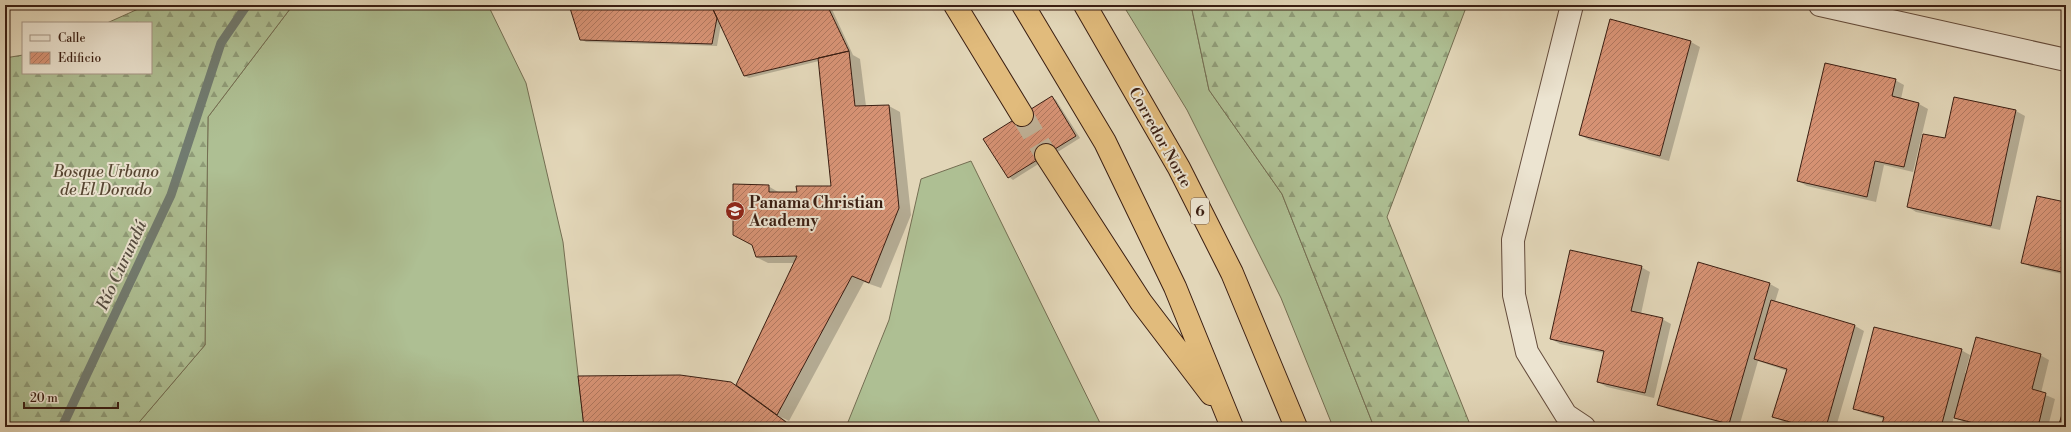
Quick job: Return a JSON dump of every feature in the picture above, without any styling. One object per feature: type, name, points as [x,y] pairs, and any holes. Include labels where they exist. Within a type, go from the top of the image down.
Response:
[{"type":"highway","points":[[955,5],[1022,115]]},
{"type":"highway","points":[[1023,5],[1105,142],[1175,287],[1231,422]]},
{"type":"highway","name":"Corredor Norte","points":[[1085,5],[1179,168],[1232,273],[1296,427]]},
{"type":"highway","points":[[1046,155],[1142,302],[1231,422]]},
{"type":"street","points":[[1572,5],[1513,240],[1514,295],[1527,352],[1566,415],[1584,427]]},
{"type":"street","points":[[1820,5],[2066,60]]},
{"type":"green space","name":"Bosque Urbano de El Dorado","points":[[147,5],[293,5],[208,117],[205,345],[135,427],[5,427],[5,58],[22,55],[22,74],[152,74],[152,22],[109,22]]},
{"type":"green space","points":[[293,5],[488,5],[526,83],[563,242],[584,427],[135,427],[205,345],[208,117]]},
{"type":"green space","points":[[1123,5],[1191,5],[1209,90],[1282,194],[1374,427],[1333,427],[1281,298],[1187,110]]},
{"type":"green space","points":[[1191,5],[1467,5],[1387,217],[1471,427],[1374,427],[1282,194],[1209,90]]},
{"type":"green space","points":[[971,161],[1102,427],[846,427],[889,320],[921,179]]},
{"type":"building","points":[[569,5],[711,5],[717,18],[712,44],[580,40]]},
{"type":"building","points":[[711,5],[827,5],[849,51],[744,76]]},
{"type":"building","points":[[1610,19],[1691,41],[1660,156],[1579,135]]},
{"type":"building","points":[[849,51],[855,106],[889,105],[899,208],[869,283],[852,276],[777,415],[736,385],[797,256],[756,257],[752,245],[733,235],[733,184],[769,185],[769,192],[797,192],[796,186],[831,186],[818,58]]},
{"type":"building","points":[[1825,63],[1896,79],[1892,96],[1919,103],[1904,167],[1875,161],[1867,197],[1797,181]]},
{"type":"building","points":[[1052,96],[1076,136],[1008,178],[983,139]]},
{"type":"building","points":[[1954,97],[2016,110],[1991,226],[1907,207],[1923,134],[1945,138]]},
{"type":"building","points":[[2037,196],[2065,202],[2066,199],[2066,273],[2021,263]]},
{"type":"building","points":[[1570,250],[1642,266],[1631,311],[1663,318],[1645,393],[1597,382],[1604,351],[1550,339]]},
{"type":"building","points":[[1698,262],[1770,283],[1729,424],[1657,405]]},
{"type":"building","points":[[1771,300],[1855,325],[1826,427],[1808,427],[1772,417],[1787,369],[1754,359]]},
{"type":"building","points":[[1874,327],[1962,349],[1941,427],[1881,427],[1884,417],[1853,409]]},
{"type":"building","points":[[1976,337],[2041,354],[2032,389],[2046,393],[2038,427],[1982,427],[1982,425],[1954,418]]},
{"type":"building","points":[[680,375],[731,382],[786,422],[782,427],[584,427],[578,376]]},
{"type":"building","points":[[2066,402],[2066,427],[2058,427]]},
{"type":"waterway","name":"Río Curundú","points":[[62,427],[171,195],[221,43],[247,5]]},
{"type":"tunnel","points":[[1022,115],[1046,155]]},
{"type":"place","name":"Panama Christian Academy","points":[[735,211]]}]
